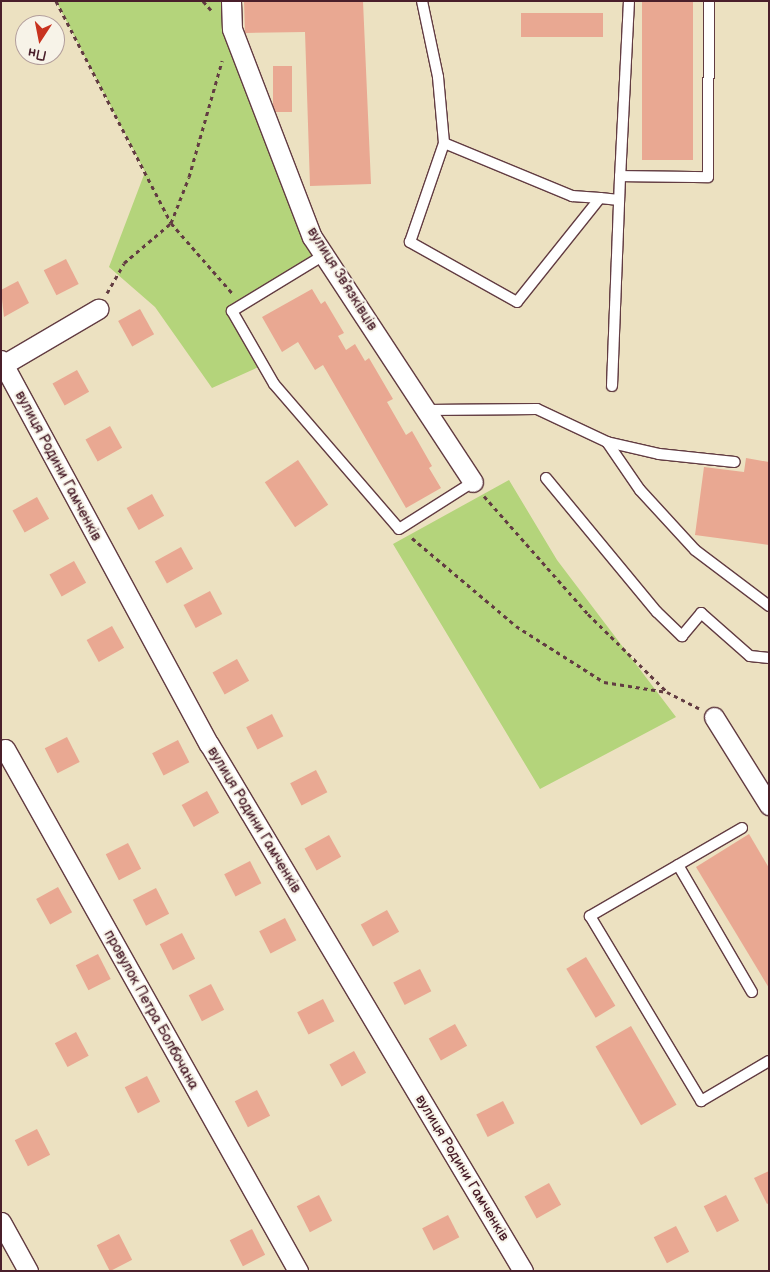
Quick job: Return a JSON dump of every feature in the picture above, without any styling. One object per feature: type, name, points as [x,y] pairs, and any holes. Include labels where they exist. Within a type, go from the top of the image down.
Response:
[{"type":"street","name":"вулиця Звʼязківців","points":[[231,1],[232,29],[312,237],[427,410],[472,482]]},
{"type":"street","points":[[2,363],[98,309]]},
{"type":"street","name":"вулиця Родини Гамченків","points":[[2,363],[208,744],[523,1271]]},
{"type":"street","points":[[714,717],[769,805]]},
{"type":"street","name":"провулок Петра Болбочана","points":[[5,749],[298,1271]]},
{"type":"street","points":[[1,1222],[28,1271]]},
{"type":"lane","points":[[422,1],[438,78],[444,143],[410,242],[517,302],[600,198]]},
{"type":"lane","points":[[612,386],[629,1]]},
{"type":"lane","points":[[620,176],[708,177],[709,1]]},
{"type":"lane","points":[[444,143],[572,196],[619,200]]},
{"type":"lane","points":[[324,255],[232,311],[274,384],[399,529],[472,482]]},
{"type":"lane","points":[[427,410],[537,409],[608,442],[659,454],[735,462]]},
{"type":"lane","points":[[608,442],[640,490],[695,550],[769,606]]},
{"type":"lane","points":[[546,478],[657,612],[682,636],[702,613],[750,656],[769,658]]},
{"type":"lane","points":[[742,828],[590,916],[701,1101],[769,1061]]},
{"type":"lane","points":[[678,865],[752,992]]},
{"type":"path","points":[[56,1],[171,223],[242,305]]},
{"type":"path","points":[[98,309],[124,263],[171,223],[189,177],[232,29]]},
{"type":"path","points":[[472,482],[588,614],[668,692],[714,717]]},
{"type":"path","points":[[399,529],[431,551],[516,626],[604,682],[668,692]]},
{"type":"green space","points":[[56,1],[230,1],[324,255],[232,311],[263,365],[212,388],[155,307],[109,267],[145,172],[65,15]]},
{"type":"green space","points":[[509,480],[557,560],[676,717],[540,789],[393,544]]},
{"type":"building","points":[[244,1],[363,1],[371,184],[310,186],[305,32],[245,33]]},
{"type":"building","points":[[642,1],[693,1],[693,160],[642,160]]},
{"type":"building","points":[[521,13],[603,13],[603,37],[521,37]]},
{"type":"building","points":[[273,66],[292,66],[292,112],[273,112]]},
{"type":"building","points":[[66,259],[79,284],[56,295],[44,270]]},
{"type":"building","points":[[18,281],[29,303],[4,317],[1,290]]},
{"type":"building","points":[[312,289],[321,304],[325,301],[344,333],[338,336],[346,350],[355,344],[365,361],[369,358],[393,399],[387,402],[406,435],[412,431],[432,466],[429,468],[441,488],[406,508],[323,365],[315,370],[298,342],[282,352],[262,317]]},
{"type":"building","points":[[140,309],[154,334],[132,346],[118,321]]},
{"type":"building","points":[[77,370],[89,392],[65,405],[53,384]]},
{"type":"building","points":[[110,426],[122,448],[98,461],[86,440]]},
{"type":"building","points":[[746,458],[769,462],[769,545],[695,535],[704,467],[744,472]]},
{"type":"building","points":[[298,460],[328,505],[295,527],[265,482]]},
{"type":"building","points":[[152,494],[164,516],[139,530],[127,508]]},
{"type":"building","points":[[37,497],[49,519],[25,532],[13,511]]},
{"type":"building","points":[[181,547],[193,569],[167,583],[155,562]]},
{"type":"building","points":[[74,561],[86,583],[62,596],[50,575]]},
{"type":"building","points":[[210,591],[222,614],[196,628],[184,605]]},
{"type":"building","points":[[112,626],[124,648],[99,662],[87,640]]},
{"type":"building","points":[[237,659],[249,681],[225,694],[213,673]]},
{"type":"building","points":[[272,714],[283,736],[258,749],[246,727]]},
{"type":"building","points":[[67,737],[80,762],[57,773],[45,748]]},
{"type":"building","points":[[178,740],[189,762],[164,775],[152,753]]},
{"type":"building","points":[[316,770],[327,792],[302,805],[290,783]]},
{"type":"building","points":[[207,791],[219,813],[194,827],[182,805]]},
{"type":"building","points":[[749,834],[769,868],[769,988],[696,867]]},
{"type":"building","points":[[329,835],[341,857],[317,870],[305,849]]},
{"type":"building","points":[[128,843],[141,869],[119,880],[106,854]]},
{"type":"building","points":[[250,861],[261,883],[236,896],[224,874]]},
{"type":"building","points":[[58,887],[72,912],[50,924],[36,899]]},
{"type":"building","points":[[156,888],[169,914],[146,926],[133,900]]},
{"type":"building","points":[[387,910],[399,932],[373,946],[361,925]]},
{"type":"building","points":[[285,918],[296,940],[271,953],[259,931]]},
{"type":"building","points":[[182,933],[195,959],[173,970],[160,944]]},
{"type":"building","points":[[98,954],[111,979],[88,990],[76,965]]},
{"type":"building","points":[[586,957],[615,1006],[596,1018],[566,969]]},
{"type":"building","points":[[420,969],[431,991],[405,1005],[393,983]]},
{"type":"building","points":[[211,984],[224,1010],[202,1021],[189,995]]},
{"type":"building","points":[[323,999],[334,1021],[309,1034],[297,1012]]},
{"type":"building","points":[[455,1024],[467,1046],[441,1060],[429,1039]]},
{"type":"building","points":[[631,1026],[676,1105],[641,1125],[595,1046]]},
{"type":"building","points":[[76,1032],[89,1056],[67,1067],[55,1043]]},
{"type":"building","points":[[354,1051],[366,1073],[342,1086],[330,1065]]},
{"type":"building","points":[[147,1076],[160,1102],[138,1113],[125,1087]]},
{"type":"building","points":[[257,1090],[270,1116],[248,1127],[235,1101]]},
{"type":"building","points":[[503,1101],[514,1123],[488,1137],[476,1115]]},
{"type":"building","points":[[37,1129],[50,1155],[28,1166],[15,1140]]},
{"type":"building","points":[[769,1171],[769,1203],[767,1204],[754,1178]]},
{"type":"building","points":[[549,1183],[561,1205],[537,1218],[525,1197]]},
{"type":"building","points":[[319,1195],[332,1221],[310,1232],[297,1206]]},
{"type":"building","points":[[726,1195],[739,1221],[717,1232],[704,1206]]},
{"type":"building","points":[[448,1215],[459,1237],[434,1250],[422,1228]]},
{"type":"building","points":[[676,1226],[689,1252],[667,1263],[654,1237]]},
{"type":"building","points":[[252,1229],[265,1255],[243,1266],[230,1240]]},
{"type":"building","points":[[119,1234],[132,1260],[110,1271],[97,1245]]}]
